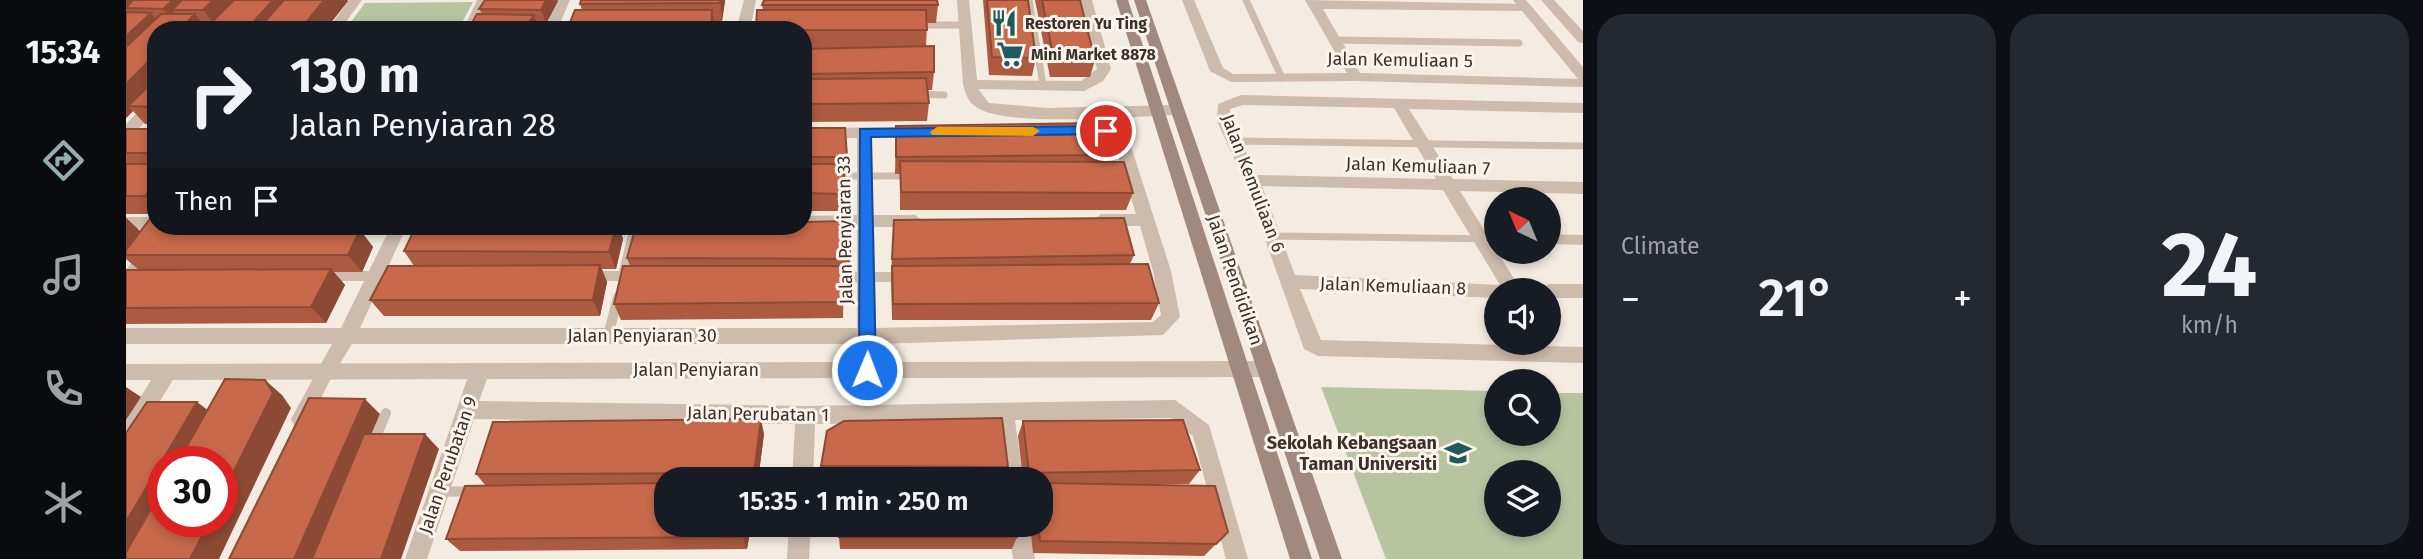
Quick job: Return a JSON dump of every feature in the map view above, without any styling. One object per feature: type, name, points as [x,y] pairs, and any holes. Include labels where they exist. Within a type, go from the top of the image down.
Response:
[{"type":"main road","name":"Jalan Pendidikan","points":[[1122,0],[1301,559]]},
{"type":"main road","name":"Jalan Pendidikan","points":[[1140,0],[1331,559]]},
{"type":"street","points":[[340,21],[356,0]]},
{"type":"street","points":[[473,21],[483,0]]},
{"type":"street","points":[[554,21],[564,0]]},
{"type":"street","points":[[745,21],[750,0]]},
{"type":"street","points":[[964,0],[970,84],[972,94],[981,104],[993,109],[1176,110]]},
{"type":"street","points":[[970,84],[1084,86],[1098,78],[1104,69],[1086,0]]},
{"type":"street","name":"Jalan Kemuliaan 5","points":[[1188,0],[1217,71],[1231,78],[1583,83]]},
{"type":"street","points":[[1547,0],[1583,39]]},
{"type":"street","points":[[1356,78],[1313,3],[1522,4],[1583,76]]},
{"type":"street","name":"Jalan Kemuliaan 6","points":[[1484,349],[1318,348],[1311,343],[1274,236],[1252,180],[1224,121],[1223,107],[1241,100],[1583,108]]},
{"type":"street","points":[[1398,103],[1448,187],[1484,233]]},
{"type":"street","points":[[126,133],[147,111]]},
{"type":"street","points":[[1066,131],[1106,131],[1120,137],[1126,175],[1147,220],[1080,220]]},
{"type":"street","name":"Jalan Penyiaran 33","points":[[864,132],[867,370]]},
{"type":"street","points":[[812,133],[932,132]]},
{"type":"street","points":[[126,133],[146,133]]},
{"type":"street","name":"Jalan Kemuliaan 7","points":[[1252,180],[1448,187],[1583,188]]},
{"type":"street","name":"Jalan Penyiaran 30","points":[[126,336],[868,336],[1157,330],[1171,317],[1156,272],[1147,220]]},
{"type":"street","points":[[812,222],[933,221]]},
{"type":"street","points":[[126,223],[147,223]]},
{"type":"street","points":[[132,278],[161,235]]},
{"type":"street","points":[[294,434],[324,372],[382,276],[396,235]]},
{"type":"street","name":"Jalan Kemuliaan 8","points":[[1291,282],[1484,290]]},
{"type":"street","points":[[1561,291],[1583,291]]},
{"type":"street","name":"Jalan Kemuliaan 6","points":[[1561,351],[1583,355]]},
{"type":"street","name":"Jalan Penyiaran","points":[[126,372],[1266,369]]},
{"type":"street","name":"Jalan Perubatan 9","points":[[416,559],[480,371]]},
{"type":"street","points":[[126,438],[167,372]]},
{"type":"street","name":"Jalan Perubatan 1","points":[[466,410],[805,415],[1175,409],[1202,431],[1210,487],[1237,559]]},
{"type":"street","points":[[1004,412],[1011,467]]},
{"type":"street","points":[[803,467],[805,415]]},
{"type":"street","points":[[798,559],[799,537]]},
{"type":"street","points":[[1021,537],[1024,559]]},
{"type":"lane","points":[[1029,0],[1043,85]]},
{"type":"lane","points":[[1246,0],[1282,78]]},
{"type":"lane","points":[[910,25],[964,25]]},
{"type":"lane","points":[[1334,40],[1518,43]]},
{"type":"lane","points":[[913,94],[944,95]]},
{"type":"lane","points":[[1234,141],[1583,146]]},
{"type":"lane","points":[[825,176],[923,176]]},
{"type":"lane","points":[[608,336],[633,235]]},
{"type":"lane","points":[[1274,236],[1484,238]]},
{"type":"lane","points":[[1561,239],[1583,240]]},
{"type":"lane","points":[[321,276],[382,276]]},
{"type":"lane","points":[[581,276],[646,276]]},
{"type":"lane","points":[[822,277],[918,276]]},
{"type":"lane","points":[[366,461],[386,413]]},
{"type":"lane","points":[[438,492],[486,491]]},
{"type":"green space","points":[[473,2],[463,21],[352,21],[365,3]]},
{"type":"green space","name":"Sekolah Kebangsaan Taman Universiti","points":[[1321,387],[1484,391],[1484,446],[1561,446],[1561,393],[1583,393],[1583,559],[1386,559]]},
{"type":"building","points":[[133,0],[173,0],[163,9],[126,8]]},
{"type":"building","points":[[182,0],[213,0],[203,10],[172,10]]},
{"type":"building","points":[[234,0],[273,0],[254,21],[213,21]]},
{"type":"building","points":[[284,0],[324,0],[307,21],[265,21]]},
{"type":"building","points":[[485,0],[546,0],[541,10],[479,9]]},
{"type":"building","points":[[581,0],[720,0],[719,3],[580,4]]},
{"type":"building","points":[[764,0],[937,0],[938,5],[762,5]]},
{"type":"building","points":[[987,0],[1028,0],[1036,58],[992,57]]},
{"type":"building","points":[[1042,0],[1080,0],[1095,60],[1054,59]]},
{"type":"building","points":[[575,10],[712,10],[711,21],[571,21]]},
{"type":"building","points":[[757,10],[926,10],[927,30],[812,30],[812,21],[756,21]]},
{"type":"building","points":[[126,12],[151,13],[126,36]]},
{"type":"building","points":[[161,14],[195,14],[188,21],[154,21]]},
{"type":"building","points":[[477,14],[534,15],[530,21],[473,21]]},
{"type":"building","points":[[147,27],[147,63],[126,84],[126,47]]},
{"type":"building","points":[[934,46],[934,72],[812,74],[812,49]]},
{"type":"building","points":[[926,78],[929,103],[812,104],[812,79]]},
{"type":"building","points":[[147,88],[147,107],[128,106]]},
{"type":"building","points":[[1095,123],[1105,155],[896,157],[896,126]]},
{"type":"building","points":[[812,128],[845,128],[847,157],[812,157]]},
{"type":"building","points":[[126,129],[147,129],[147,153],[126,153]]},
{"type":"building","points":[[900,161],[1124,162],[1133,193],[901,192]]},
{"type":"building","points":[[126,164],[147,164],[147,193],[145,196],[126,196]]},
{"type":"building","points":[[812,164],[844,164],[844,194],[812,193]]},
{"type":"building","points":[[1124,218],[1134,255],[892,259],[894,220]]},
{"type":"building","points":[[850,221],[850,259],[627,258],[633,235],[812,235],[812,222]]},
{"type":"building","points":[[147,223],[147,235],[358,235],[348,255],[126,255],[126,250]]},
{"type":"building","points":[[412,235],[614,235],[609,252],[404,251]]},
{"type":"building","points":[[1148,264],[1159,303],[893,304],[892,266]]},
{"type":"building","points":[[600,265],[593,300],[370,300],[388,266]]},
{"type":"building","points":[[623,266],[844,266],[843,302],[614,304]]},
{"type":"building","points":[[331,269],[311,307],[126,308],[126,270]]},
{"type":"building","points":[[225,379],[265,380],[273,393],[238,463],[238,446],[187,446]]},
{"type":"building","points":[[309,398],[365,399],[294,559],[229,559]]},
{"type":"building","points":[[147,402],[197,402],[171,446],[147,446],[147,487],[126,522],[126,433]]},
{"type":"building","points":[[1002,418],[1008,467],[821,466],[827,431],[844,421]]},
{"type":"building","points":[[761,419],[755,467],[654,467],[654,473],[476,474],[493,422]]},
{"type":"building","points":[[1183,420],[1200,470],[1053,473],[1053,467],[1028,467],[1023,421]]},
{"type":"building","points":[[364,434],[425,434],[381,559],[312,559]]},
{"type":"building","points":[[654,483],[654,537],[743,537],[446,539],[465,486]]},
{"type":"building","points":[[1053,483],[1215,486],[1228,532],[1216,544],[1040,541],[1040,537],[1053,537]]},
{"type":"building","points":[[147,516],[147,537],[201,537],[190,559],[126,559],[126,552]]},
{"type":"slow traffic","points":[[937,132],[1033,131]]},
{"type":"place","name":"Restoren Yu Ting","points":[[1004,23]]},
{"type":"place","name":"Mini Market 8878","points":[[1010,54]]},
{"type":"place","name":"Sekolah Kebangsaan Taman Universiti","points":[[1458,453]]},
{"type":"route","points":[[867,370],[864,132],[1106,131]]}]
